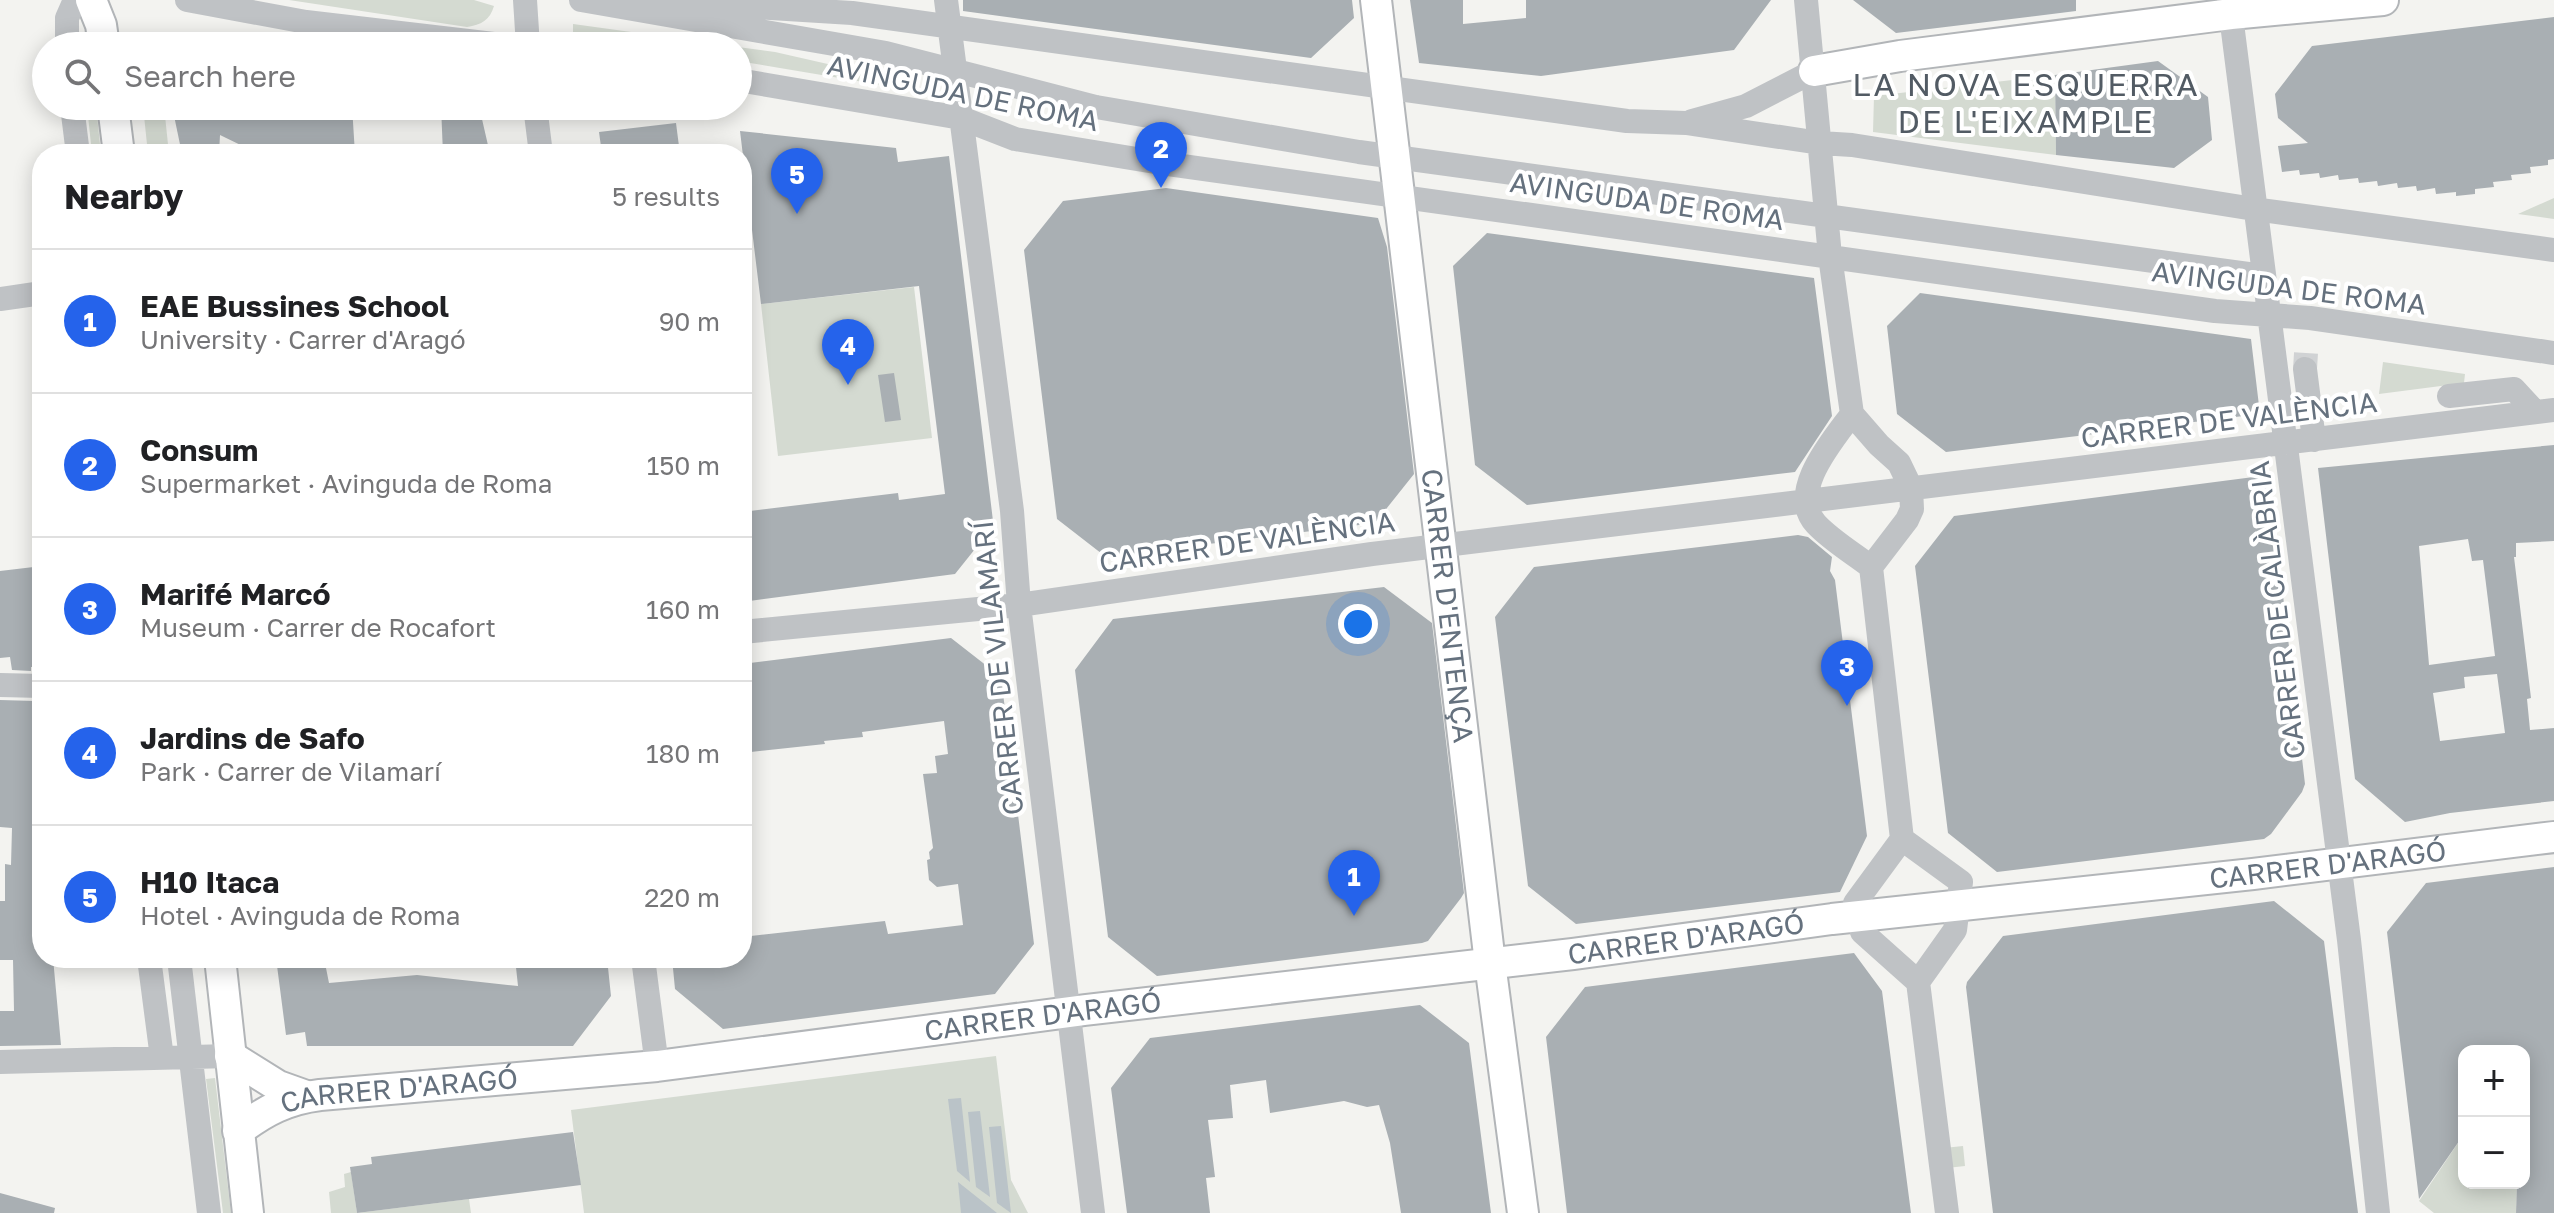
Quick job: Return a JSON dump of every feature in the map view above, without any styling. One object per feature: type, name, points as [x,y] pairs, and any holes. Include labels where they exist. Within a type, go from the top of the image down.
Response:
[{"type":"main road","points":[[91,0],[102,32]]},
{"type":"main road","name":"CARRER D'ENTENÇA","points":[[1376,0],[1490,963],[1523,1213]]},
{"type":"main road","points":[[1814,71],[2230,7],[2383,0]]},
{"type":"main road","points":[[115,120],[118,144]]},
{"type":"main road","name":"CARRER D'ARAGÓ","points":[[238,1131],[261,1113],[283,1102],[306,1096],[657,1066],[1856,917],[2554,837]]},
{"type":"main road","points":[[221,968],[248,1213]]},
{"type":"main road","points":[[230,1056],[278,1086],[306,1096]]},
{"type":"street","points":[[67,32],[67,18],[75,0]]},
{"type":"street","points":[[187,0],[306,22],[391,32]]},
{"type":"street","points":[[525,0],[527,32]]},
{"type":"street","name":"AVINGUDA DE ROMA","points":[[581,0],[886,53],[1096,107],[1394,156],[2263,276]]},
{"type":"street","points":[[946,0],[949,26]]},
{"type":"street","points":[[1806,0],[1830,256],[1852,414],[1899,463],[1911,488],[1912,509],[1907,520],[1871,567],[1902,839],[1855,903],[1856,917],[1862,932],[1918,982],[1947,1213]]},
{"type":"street","name":"AVINGUDA DE ROMA","points":[[641,9],[722,5],[803,9],[949,26],[1627,121],[1686,123],[1852,145],[2254,209]]},
{"type":"street","name":"CARRER DE CALÀBRIA","points":[[2230,7],[2339,863],[2378,1213]]},
{"type":"street","name":"CARRER DE VILAMARÍ","points":[[949,26],[1012,511],[1019,605],[1093,1213]]},
{"type":"street","points":[[1686,123],[1746,106],[1814,71]]},
{"type":"street","name":"AVINGUDA DE ROMA","points":[[752,82],[961,118],[1015,139],[1399,197],[2215,311],[2269,315],[2554,353]]},
{"type":"street","points":[[74,120],[77,144]]},
{"type":"street","points":[[537,120],[540,144]]},
{"type":"street","points":[[2254,209],[2554,250]]},
{"type":"street","points":[[0,299],[32,294]]},
{"type":"street","points":[[2305,369],[2314,440]]},
{"type":"street","points":[[2449,396],[2514,389],[2544,411]]},
{"type":"street","name":"CARRER DE VALÈNCIA","points":[[752,631],[1019,605],[1440,545],[2544,411]]},
{"type":"street","points":[[1852,414],[1808,483],[1807,501],[1813,522],[1871,567]]},
{"type":"street","points":[[0,685],[32,686]]},
{"type":"street","points":[[1902,839],[1961,882],[1955,930],[1918,982]]},
{"type":"street","points":[[150,968],[162,1058]]},
{"type":"street","points":[[180,968],[209,1213]]},
{"type":"street","points":[[644,968],[657,1066]]},
{"type":"street","points":[[0,1062],[230,1056]]},
{"type":"shaded area","points":[[289,0],[474,0],[494,6],[484,21],[467,27]]},
{"type":"shaded area","points":[[573,24],[631,32],[573,32]]},
{"type":"shaded area","points":[[752,49],[898,80],[918,87],[917,91],[752,63]]},
{"type":"shaded area","points":[[2055,75],[2056,155],[1873,132],[1874,96]]},
{"type":"shaded area","points":[[88,120],[97,120],[100,144],[91,144]]},
{"type":"shaded area","points":[[144,120],[165,120],[168,144],[147,144]]},
{"type":"shaded area","points":[[2554,198],[2554,219],[2518,214]]},
{"type":"shaded area","points":[[914,287],[932,438],[778,456],[761,304]]},
{"type":"shaded area","points":[[2383,362],[2465,374],[2464,383],[2379,394]]},
{"type":"shaded area","points":[[996,1056],[1011,1180],[1028,1213],[584,1213],[571,1110]]},
{"type":"shaded area","points":[[215,1078],[231,1213],[223,1213],[206,1079]]},
{"type":"shaded area","points":[[961,1098],[970,1182],[957,1171],[948,1099]]},
{"type":"shaded area","points":[[980,1111],[990,1197],[976,1187],[968,1112]]},
{"type":"shaded area","points":[[1001,1126],[1011,1213],[997,1203],[989,1127]]},
{"type":"shaded area","points":[[2458,1143],[2458,1189],[2517,1189],[2516,1213],[2434,1213],[2419,1201]]},
{"type":"shaded area","points":[[1963,1146],[1965,1166],[1947,1168],[1944,1148]]},
{"type":"shaded area","points":[[351,1172],[357,1213],[331,1213],[329,1192],[345,1187],[344,1174]]},
{"type":"shaded area","points":[[958,1182],[997,1213],[961,1213]]},
{"type":"shaded area","points":[[469,1199],[471,1213],[357,1213]]},
{"type":"building","points":[[963,0],[1352,0],[1354,18],[1311,58],[963,11]]},
{"type":"building","points":[[1410,0],[1463,0],[1463,24],[1526,18],[1526,0],[1771,0],[1734,50],[1541,76],[1419,63]]},
{"type":"building","points":[[1853,0],[2076,0],[2076,11],[1896,33]]},
{"type":"building","points":[[2554,17],[2554,159],[2548,160],[2548,165],[2530,167],[2531,173],[2511,175],[2512,180],[2493,182],[2494,187],[2475,189],[2475,194],[2456,196],[2456,192],[2436,194],[2435,188],[2417,191],[2416,186],[2398,188],[2397,183],[2378,186],[2377,181],[2359,183],[2358,178],[2339,180],[2338,175],[2320,178],[2319,173],[2300,175],[2299,170],[2282,172],[2278,146],[2308,143],[2278,118],[2275,94],[2312,46]]},
{"type":"building","points":[[2158,61],[2208,97],[2212,140],[2174,168],[2056,155],[2055,75]]},
{"type":"building","points":[[175,120],[353,120],[354,144],[238,144],[220,135],[220,144],[180,144]]},
{"type":"building","points":[[442,120],[482,120],[488,144],[443,144]]},
{"type":"building","points":[[676,123],[679,144],[601,144],[599,132]]},
{"type":"building","points":[[740,131],[896,148],[898,162],[949,156],[993,521],[991,529],[955,574],[752,601],[752,511],[898,493],[899,500],[945,494],[919,286],[761,304],[752,230],[752,144],[742,144]]},
{"type":"building","points":[[1166,188],[1378,218],[1387,247],[1414,474],[1375,523],[1106,557],[1057,519],[1024,250],[1063,201]]},
{"type":"building","points":[[1487,233],[1814,278],[1832,416],[1795,472],[1527,505],[1475,465],[1453,266]]},
{"type":"building","points":[[1920,293],[2251,339],[2260,414],[1946,452],[1897,414],[1887,326]]},
{"type":"building","points":[[894,373],[901,420],[885,422],[878,375]]},
{"type":"building","points":[[2554,445],[2554,541],[2516,543],[2514,557],[2531,698],[2527,699],[2530,730],[2554,728],[2554,801],[2450,813],[2405,822],[2355,779],[2318,468]],"holes":[[[2468,539],[2472,561],[2483,560],[2495,656],[2429,665],[2419,546]],[[2497,674],[2505,733],[2440,741],[2433,693],[2465,688],[2464,677]]]},
{"type":"building","points":[[2269,475],[2305,784],[2302,792],[2264,839],[1997,872],[1948,833],[1915,566],[1954,516]]},
{"type":"building","points":[[1798,535],[1808,537],[1832,557],[1830,571],[1835,580],[1867,836],[1840,892],[1576,924],[1528,886],[1495,617],[1534,567]]},
{"type":"building","points":[[32,567],[31,671],[12,670],[10,657],[0,658],[0,571]]},
{"type":"building","points":[[1384,587],[1432,623],[1464,893],[1428,941],[1422,943],[1157,976],[1108,937],[1075,670],[1113,619]]},
{"type":"building","points":[[951,638],[1001,677],[1034,944],[995,994],[723,1029],[675,989],[673,968],[752,968],[752,936],[885,921],[888,934],[963,925],[958,884],[937,887],[929,880],[927,860],[933,848],[923,774],[937,773],[935,756],[948,754],[944,721],[862,732],[863,737],[824,741],[825,744],[752,752],[752,663]]},
{"type":"building","points":[[0,700],[32,701],[32,968],[54,968],[61,1045],[0,1046],[0,1011],[14,1011],[13,960],[0,960],[0,901],[5,901],[5,864],[11,865],[12,828],[0,827]]},
{"type":"building","points":[[2554,867],[2554,1213],[2516,1213],[2517,1189],[2530,1189],[2530,1045],[2458,1045],[2458,1143],[2419,1199],[2387,932],[2426,883]]},
{"type":"building","points":[[2274,901],[2324,941],[2358,1213],[1993,1213],[1966,987],[2003,936]]},
{"type":"building","points":[[1854,953],[1882,991],[1911,1213],[1567,1213],[1546,1037],[1585,987]]},
{"type":"building","points":[[277,968],[326,968],[329,983],[417,975],[518,986],[516,968],[608,968],[611,996],[573,1046],[307,1046],[305,1032],[286,1035]]},
{"type":"building","points":[[1420,1005],[1469,1043],[1491,1213],[1401,1213],[1390,1143],[1379,1105],[1367,1107],[1344,1101],[1270,1113],[1266,1080],[1230,1085],[1233,1118],[1208,1120],[1215,1177],[1206,1178],[1210,1213],[1127,1213],[1111,1088],[1150,1038]]},
{"type":"building","points":[[573,1132],[581,1185],[357,1213],[350,1167],[372,1164],[371,1157]]},
{"type":"building","points":[[0,1193],[55,1208],[54,1213],[0,1213]]},
{"type":"tunnel","points":[[2305,369],[2306,353]]},
{"type":"place","name":"Consum","points":[[1161,188]]},
{"type":"place","name":"H10 Itaca","points":[[797,214]]},
{"type":"place","name":"Jardins de Safo","points":[[848,385]]},
{"type":"place","name":"Marifé Marcó","points":[[1847,706]]},
{"type":"place","name":"EAE Bussines School","points":[[1354,916]]},
{"type":"district","name":"LA NOVA ESQUERRA DE L'EIXAMPLE","points":[[2026,104]]}]
